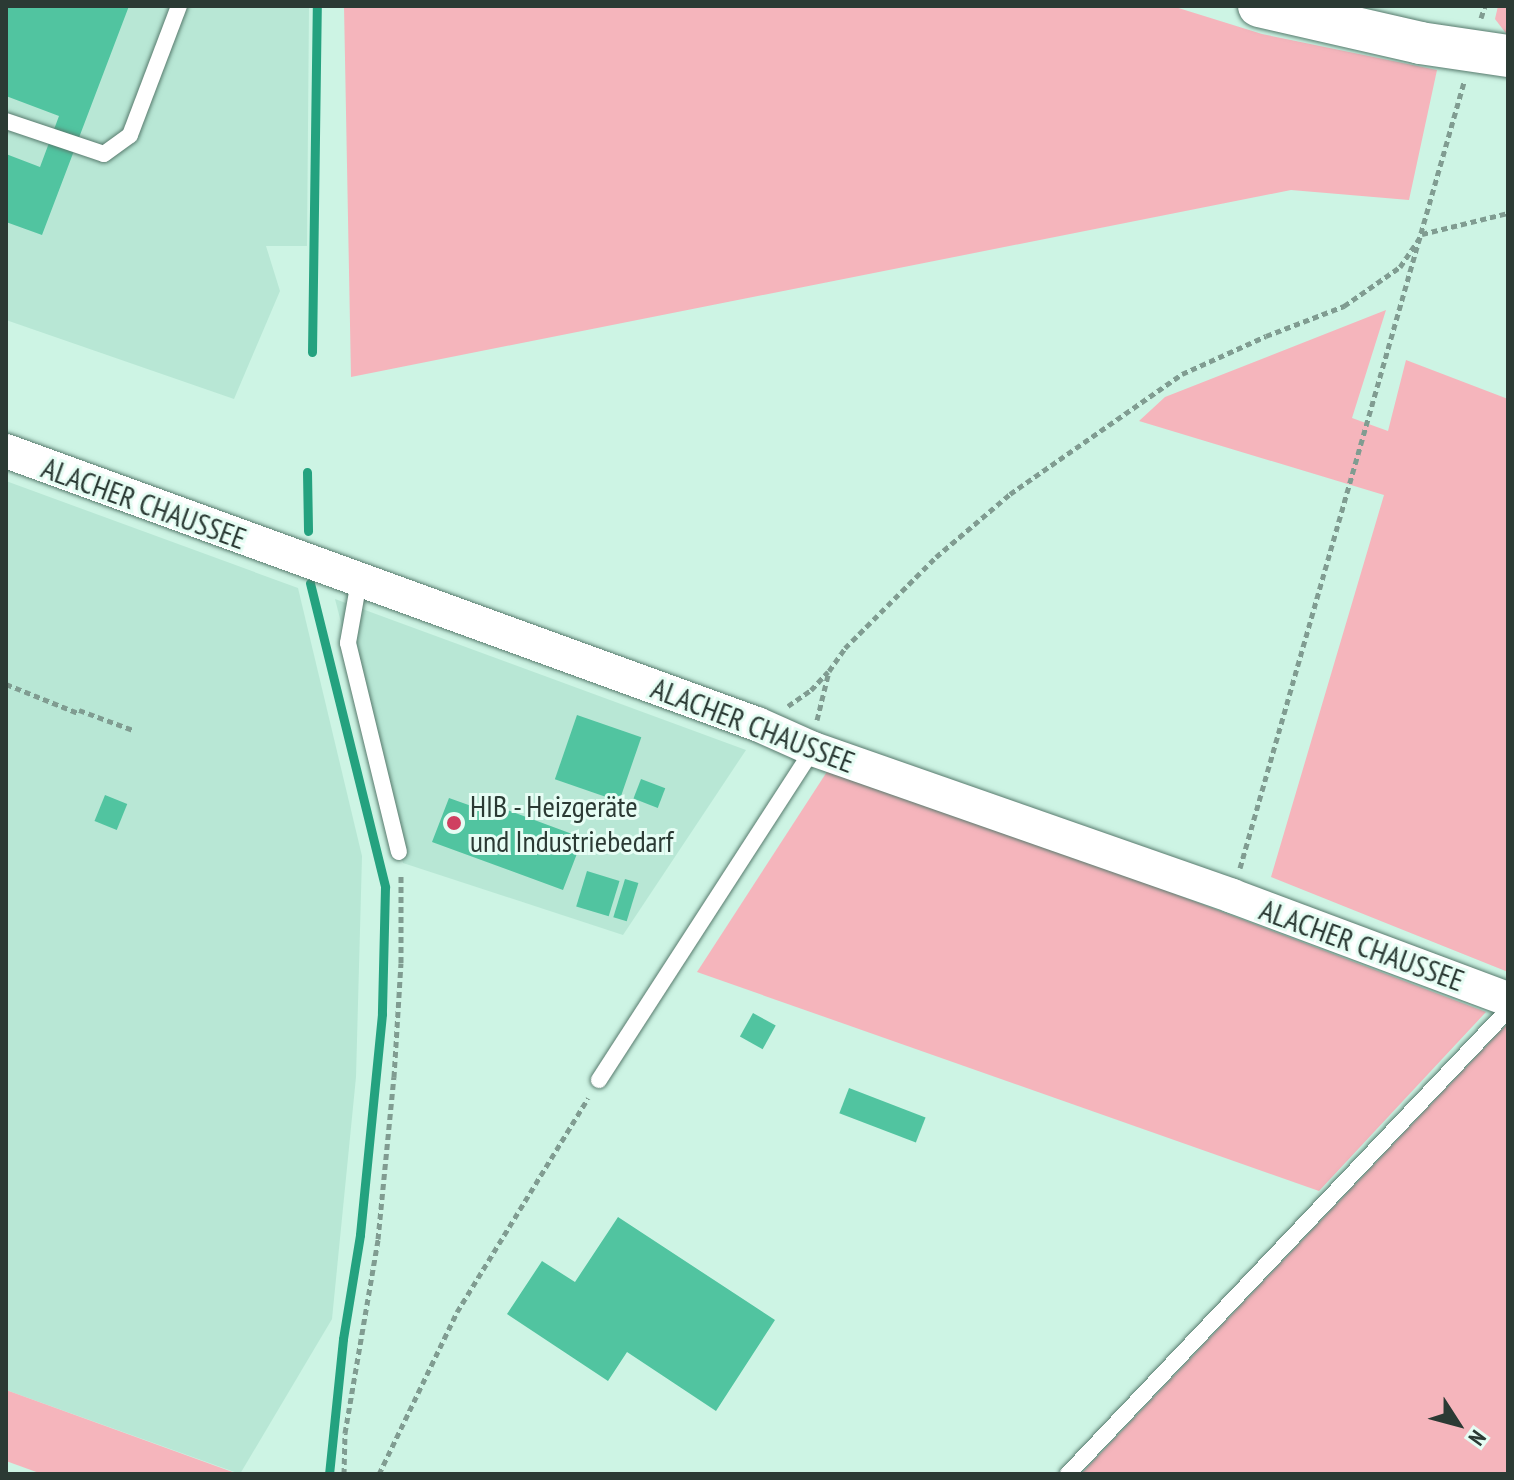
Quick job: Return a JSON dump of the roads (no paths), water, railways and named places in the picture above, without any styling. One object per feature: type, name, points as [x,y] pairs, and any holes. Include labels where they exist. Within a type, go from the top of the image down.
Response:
[{"type":"street","points":[[1259,6],[1490,54]]},
{"type":"street","name":"ALACHER CHAUSSEE","points":[[6,451],[757,724],[813,749],[1232,896],[1505,1002]]},
{"type":"lane","points":[[6,121],[104,154],[130,135],[179,6]]},
{"type":"lane","points":[[359,581],[348,643],[399,852]]},
{"type":"lane","points":[[599,1080],[813,749]]},
{"type":"lane","points":[[1068,1474],[1505,1002]]},
{"type":"waterway","points":[[312,352],[317,6]]},
{"type":"waterway","points":[[307,472],[308,531]]},
{"type":"waterway","points":[[310,583],[385,887],[382,1014],[360,1235],[343,1339],[329,1474]]},
{"type":"place","name":"HIB - Heizgeräte und Industriebedarf","points":[[454,823]]}]
